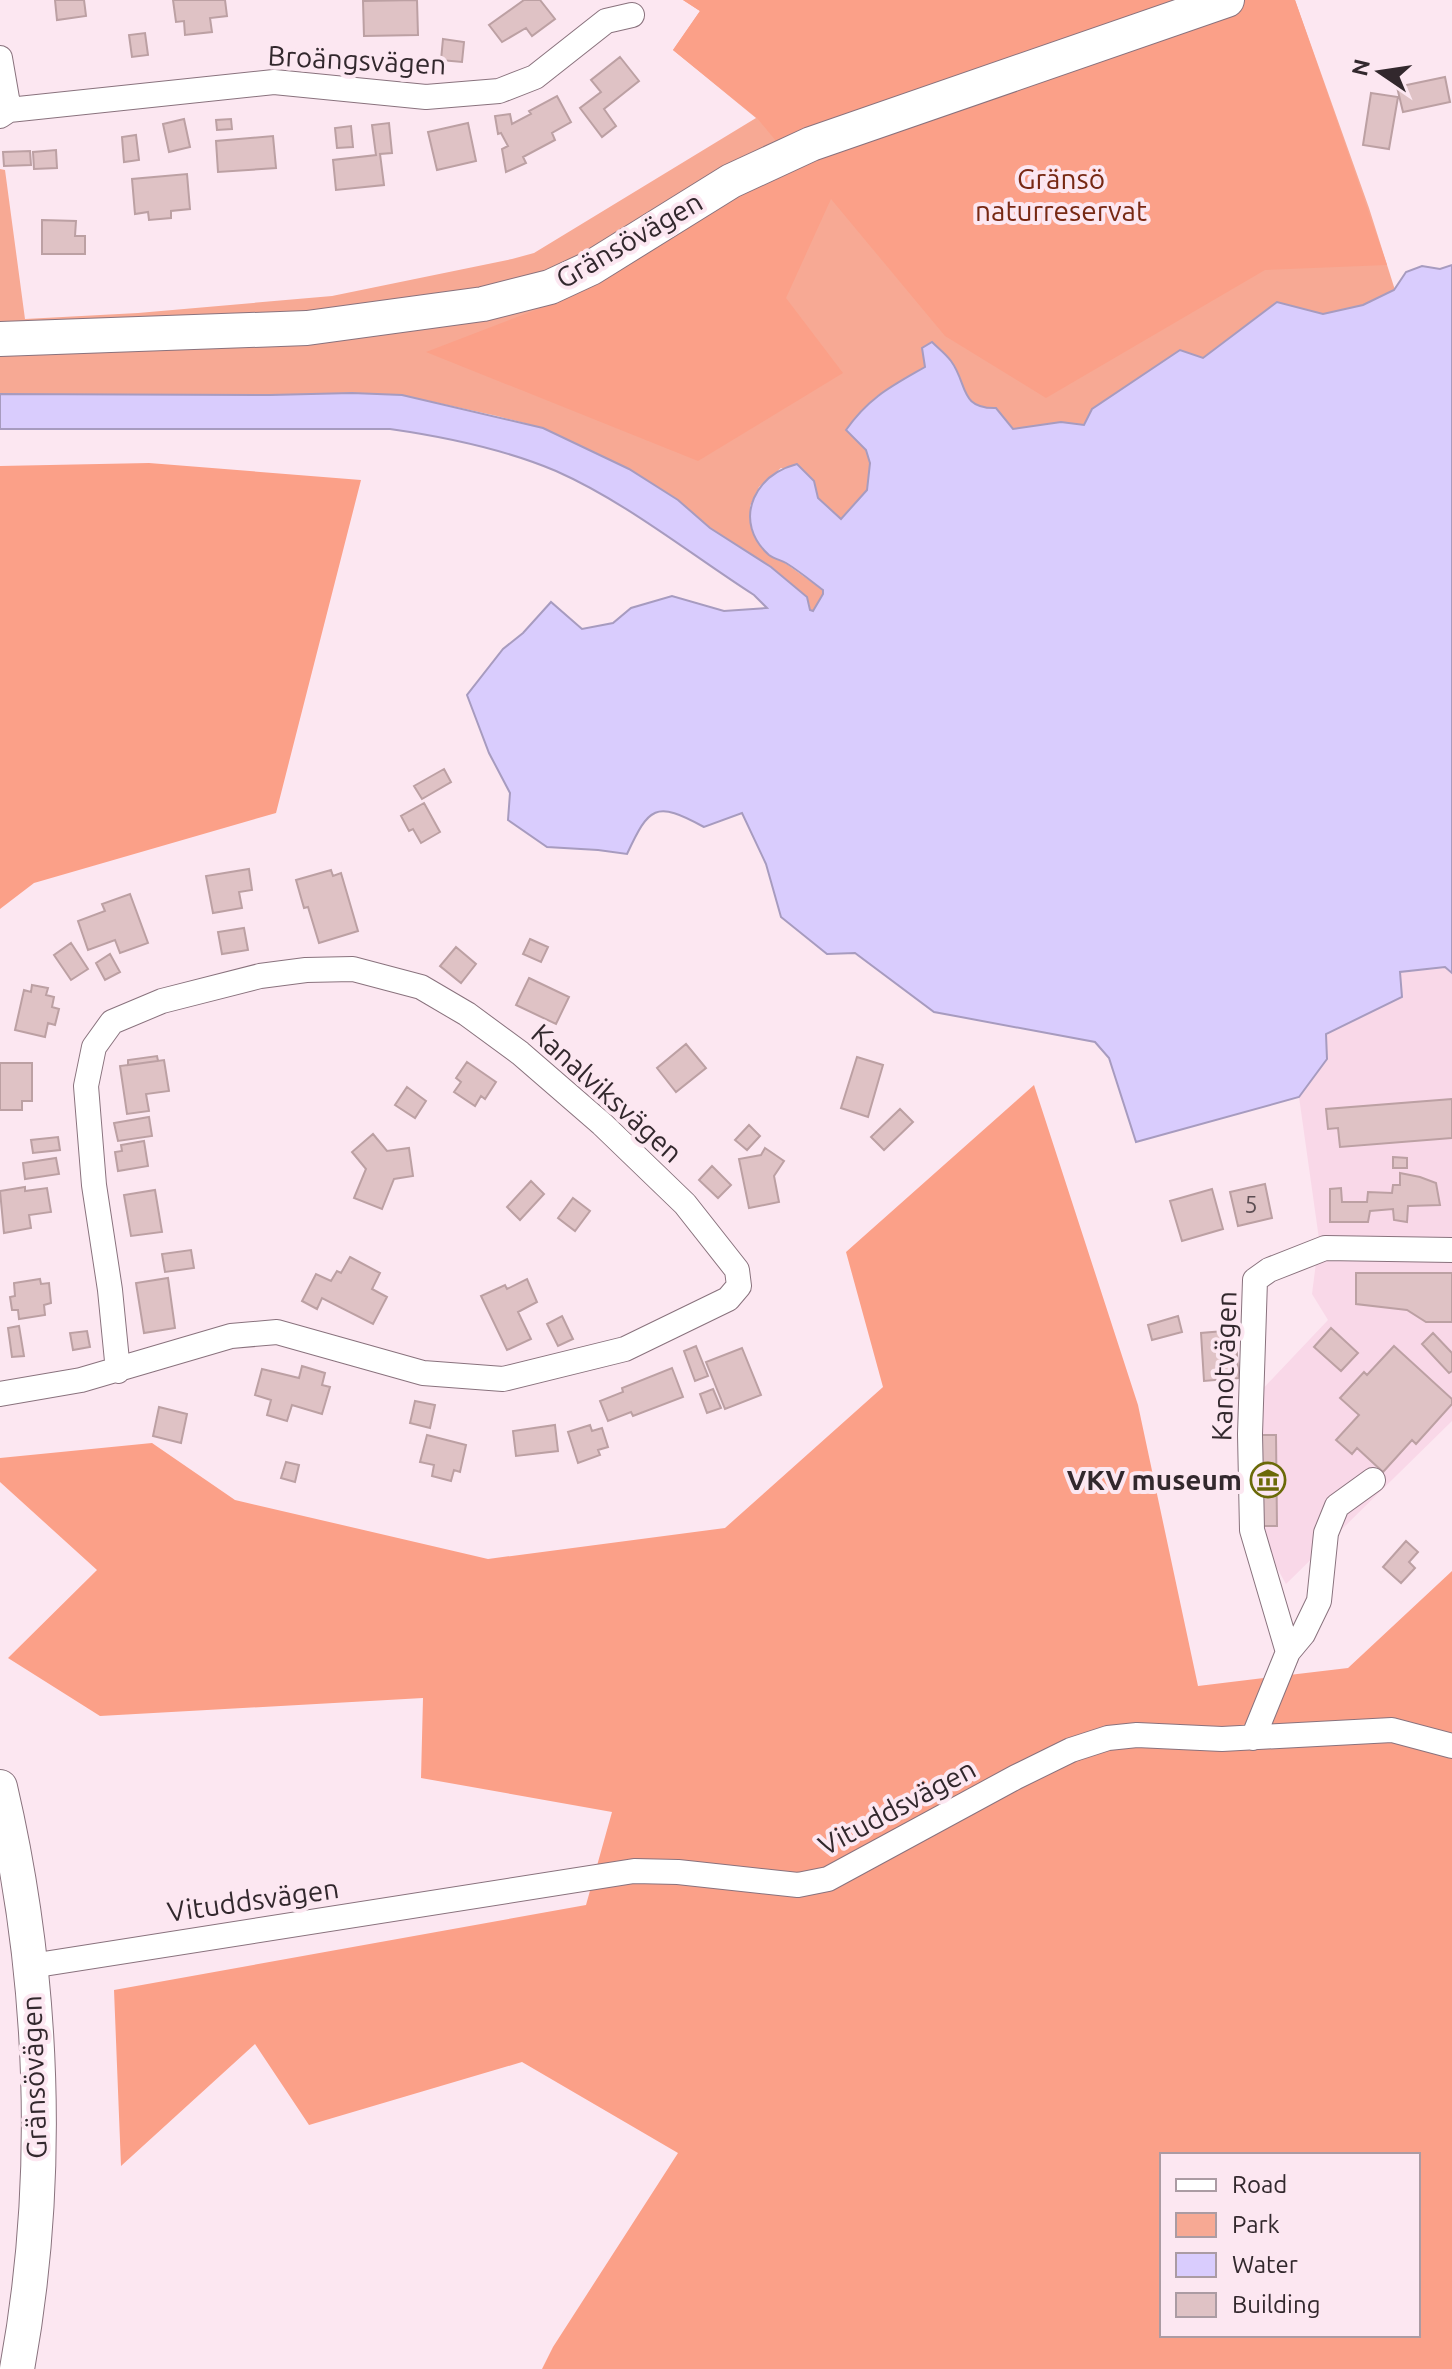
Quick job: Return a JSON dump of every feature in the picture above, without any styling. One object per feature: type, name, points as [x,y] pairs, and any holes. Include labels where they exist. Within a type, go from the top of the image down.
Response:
[{"type":"street","name":"Gränsövägen","points":[[0,339],[307,328],[483,304],[550,287],[591,268],[731,181],[811,144],[1227,0]]},
{"type":"street","name":"Broängsvägen","points":[[4,113],[274,82],[426,97],[499,91],[535,77],[606,21],[632,15]]},
{"type":"street","points":[[0,58],[4,113]]},
{"type":"street","name":"Kanalviksvägen","points":[[0,1394],[118,1371],[231,1336],[277,1332],[423,1373],[503,1379],[625,1349],[681,1324],[728,1299],[739,1286],[737,1270],[685,1204],[602,1124],[520,1053],[467,1014],[421,987],[353,969],[306,970],[260,976],[162,1001],[112,1022],[94,1047],[88,1066],[87,1100],[94,1185],[110,1290],[118,1371]]},
{"type":"street","name":"Kanotvägen","points":[[1288,1652],[1252,1530],[1250,1434],[1255,1280],[1269,1270],[1325,1248],[1452,1250]]},
{"type":"street","points":[[1253,1738],[1288,1652],[1303,1634],[1319,1601],[1326,1533],[1337,1506],[1373,1480]]},
{"type":"street","name":"Vituddsvägen","points":[[31,1966],[634,1871],[678,1872],[798,1885],[828,1879],[1016,1777],[1071,1750],[1108,1738],[1137,1735],[1222,1739],[1392,1730],[1452,1746]]},
{"type":"street","name":"Gränsövägen","points":[[0,1787],[18,1865],[31,1966],[38,2100],[36,2223],[26,2319],[17,2369]]},
{"type":"shaded area","points":[[1445,966],[1452,973],[1452,1421],[1286,1584],[1255,1529],[1256,1396],[1328,1320],[1312,1294],[1319,1239],[1299,1097],[1327,1059],[1325,1034],[1402,997],[1400,972]]},
{"type":"green space","name":"Gränsö naturreservat","points":[[683,0],[1295,0],[1395,290],[1363,305],[1323,314],[1277,302],[1203,358],[1084,425],[1061,422],[1013,429],[996,408],[984,407],[970,400],[951,361],[932,342],[926,367],[847,430],[866,450],[870,463],[867,490],[840,519],[818,498],[814,481],[781,468],[759,487],[750,506],[770,556],[823,590],[813,611],[809,603],[678,500],[629,469],[543,428],[402,395],[0,394],[0,169],[5,170],[25,319],[138,313],[332,296],[512,259],[534,253],[756,118],[673,50],[700,11]]},
{"type":"green space","name":"Gränsö naturreservat","points":[[683,0],[1295,0],[1387,265],[1265,270],[1046,398],[945,336],[831,199],[786,298],[843,373],[698,461],[426,352],[546,306],[630,262],[795,164],[757,118],[673,50],[700,11]]},
{"type":"green space","points":[[149,463],[361,480],[276,813],[34,883],[0,909],[0,466]]},
{"type":"green space","points":[[1034,1085],[1138,1405],[1198,1686],[1348,1668],[1452,1571],[1452,2369],[542,2369],[553,2347],[678,2153],[522,2062],[309,2125],[255,2044],[121,2166],[114,1990],[586,1905],[612,1812],[421,1778],[423,1698],[100,1716],[8,1658],[97,1570],[0,1482],[0,1458],[152,1443],[235,1500],[488,1559],[725,1528],[883,1387],[846,1252]]},
{"type":"water","points":[[1452,265],[1452,973],[1445,967],[1400,972],[1402,997],[1326,1034],[1327,1059],[1299,1097],[1136,1142],[1109,1058],[1095,1042],[934,1012],[855,953],[827,954],[781,917],[766,864],[742,813],[704,827],[674,813],[655,813],[641,826],[627,854],[547,847],[508,820],[510,793],[489,753],[467,695],[503,649],[523,633],[551,602],[582,629],[613,623],[631,608],[672,596],[724,611],[767,608],[754,595],[633,513],[556,471],[516,456],[390,429],[0,429],[0,394],[402,395],[543,428],[629,469],[678,500],[710,528],[771,567],[807,597],[813,611],[823,590],[791,566],[769,555],[758,543],[750,521],[754,498],[771,476],[797,464],[814,481],[818,498],[841,519],[867,490],[870,463],[866,450],[846,430],[872,401],[925,367],[922,348],[932,342],[951,361],[970,400],[984,407],[996,408],[1013,429],[1061,422],[1084,425],[1092,409],[1180,350],[1203,358],[1277,302],[1323,314],[1363,305],[1394,290],[1406,272],[1422,266],[1440,269]]},
{"type":"building","points":[[55,0],[84,0],[86,16],[57,20]]},
{"type":"building","points":[[173,0],[225,0],[227,16],[210,18],[212,32],[185,35],[184,21],[176,22]]},
{"type":"building","points":[[417,0],[418,35],[364,36],[363,1]]},
{"type":"building","points":[[524,0],[540,0],[555,19],[532,36],[526,28],[502,42],[489,25]]},
{"type":"building","points":[[145,33],[148,55],[132,57],[129,35]]},
{"type":"building","points":[[443,39],[464,42],[462,62],[441,60]]},
{"type":"building","points":[[620,57],[639,81],[604,109],[616,126],[602,137],[580,108],[601,92],[591,80]]},
{"type":"building","points":[[1445,77],[1450,102],[1403,112],[1397,87]]},
{"type":"building","points":[[1371,93],[1398,97],[1389,149],[1363,145]]},
{"type":"building","points":[[557,96],[571,122],[552,133],[555,140],[523,157],[526,163],[506,172],[502,149],[508,146],[501,133],[498,134],[495,116],[510,114],[512,124]]},
{"type":"building","points":[[184,119],[190,147],[169,152],[163,124]]},
{"type":"building","points":[[231,119],[232,129],[217,130],[216,120]]},
{"type":"building","points":[[389,123],[392,153],[380,154],[384,185],[336,190],[333,160],[376,155],[372,125]]},
{"type":"building","points":[[468,123],[476,161],[437,170],[428,132]]},
{"type":"building","points":[[351,126],[353,147],[337,148],[335,128]]},
{"type":"building","points":[[136,135],[139,160],[124,162],[122,137]]},
{"type":"building","points":[[273,136],[276,168],[218,172],[216,141]]},
{"type":"building","points":[[56,150],[57,168],[34,169],[33,152]]},
{"type":"building","points":[[30,151],[31,165],[4,166],[3,152]]},
{"type":"building","points":[[187,174],[190,209],[171,211],[171,218],[149,220],[148,212],[135,214],[132,179]]},
{"type":"building","points":[[42,220],[76,221],[75,236],[85,236],[85,254],[42,254]]},
{"type":"building","points":[[444,769],[451,782],[422,799],[414,786]]},
{"type":"building","points":[[424,803],[440,832],[421,843],[413,829],[409,831],[401,816]]},
{"type":"building","points":[[249,869],[252,890],[239,892],[242,908],[213,913],[206,876]]},
{"type":"building","points":[[331,870],[333,876],[341,873],[358,931],[319,943],[296,880]]},
{"type":"building","points":[[130,894],[148,943],[120,953],[115,940],[88,950],[78,921],[105,911],[102,904]]},
{"type":"building","points":[[244,928],[248,950],[222,954],[218,932]]},
{"type":"building","points":[[530,939],[548,947],[541,962],[523,954]]},
{"type":"building","points":[[71,943],[88,969],[71,980],[54,955]]},
{"type":"building","points":[[456,947],[476,964],[461,983],[440,966]]},
{"type":"building","points":[[110,954],[120,972],[105,980],[96,963]]},
{"type":"building","points":[[529,978],[569,997],[556,1024],[516,1005]]},
{"type":"building","points":[[32,985],[48,988],[46,995],[54,997],[52,1007],[59,1009],[55,1025],[48,1023],[45,1037],[15,1030],[24,990],[31,992]]},
{"type":"building","points":[[686,1044],[706,1068],[676,1092],[657,1068]]},
{"type":"building","points":[[157,1056],[158,1061],[128,1065],[128,1060]]},
{"type":"building","points":[[857,1057],[883,1065],[868,1117],[841,1108]]},
{"type":"building","points":[[164,1060],[169,1091],[146,1094],[149,1111],[127,1114],[120,1066]]},
{"type":"building","points":[[467,1062],[496,1082],[485,1099],[481,1096],[475,1106],[454,1092],[461,1082],[456,1078]]},
{"type":"building","points":[[0,1063],[32,1063],[32,1101],[22,1101],[22,1110],[0,1110]]},
{"type":"building","points":[[407,1087],[426,1101],[415,1118],[395,1105]]},
{"type":"building","points":[[1452,1099],[1452,1138],[1340,1147],[1338,1128],[1328,1129],[1326,1109]]},
{"type":"building","points":[[900,1109],[913,1122],[884,1150],[871,1137]]},
{"type":"building","points":[[149,1117],[152,1136],[118,1141],[114,1123]]},
{"type":"building","points":[[749,1125],[760,1136],[747,1150],[735,1140]]},
{"type":"building","points":[[373,1134],[387,1151],[409,1148],[413,1176],[394,1179],[382,1209],[354,1198],[366,1169],[352,1152]]},
{"type":"building","points":[[58,1137],[60,1150],[33,1153],[31,1140]]},
{"type":"building","points":[[144,1141],[148,1166],[118,1171],[115,1152],[122,1151],[121,1145]]},
{"type":"building","points":[[765,1148],[784,1161],[774,1176],[779,1202],[749,1208],[739,1159],[761,1155]]},
{"type":"building","points":[[1393,1157],[1407,1158],[1407,1168],[1393,1168]]},
{"type":"building","points":[[56,1158],[59,1174],[25,1179],[23,1163]]},
{"type":"building","points":[[712,1166],[731,1185],[718,1198],[699,1180]]},
{"type":"building","points":[[1400,1173],[1436,1183],[1440,1205],[1408,1206],[1407,1222],[1394,1220],[1393,1209],[1370,1211],[1368,1222],[1330,1222],[1330,1189],[1341,1188],[1342,1202],[1367,1202],[1368,1192],[1392,1193],[1393,1185],[1400,1185]]},
{"type":"building","points":[[531,1181],[544,1194],[520,1220],[507,1207]]},
{"type":"building","points":[[1265,1184],[1272,1218],[1238,1226],[1230,1192]]},
{"type":"building","points":[[25,1187],[25,1191],[47,1188],[51,1212],[29,1215],[31,1228],[4,1233],[0,1191]]},
{"type":"building","points":[[1212,1189],[1223,1229],[1182,1241],[1170,1201]]},
{"type":"building","points":[[155,1190],[162,1232],[131,1236],[124,1195]]},
{"type":"building","points":[[573,1198],[590,1211],[575,1231],[558,1218]]},
{"type":"building","points":[[191,1250],[194,1268],[165,1272],[162,1254]]},
{"type":"building","points":[[350,1257],[380,1273],[372,1289],[387,1297],[373,1324],[322,1298],[317,1309],[302,1301],[316,1274],[331,1281],[337,1271],[341,1273]]},
{"type":"building","points":[[1356,1273],[1452,1273],[1452,1322],[1426,1322],[1407,1310],[1356,1304]]},
{"type":"building","points":[[168,1278],[175,1328],[144,1333],[136,1283]]},
{"type":"building","points":[[40,1279],[41,1284],[49,1283],[51,1303],[44,1305],[45,1315],[19,1319],[18,1310],[12,1310],[10,1297],[15,1296],[14,1283]]},
{"type":"building","points":[[527,1279],[537,1302],[518,1312],[531,1339],[507,1350],[481,1296],[505,1285],[507,1289]]},
{"type":"building","points":[[562,1316],[573,1339],[558,1346],[547,1324]]},
{"type":"building","points":[[1178,1316],[1182,1332],[1152,1340],[1148,1325]]},
{"type":"building","points":[[19,1326],[24,1356],[12,1357],[8,1328]]},
{"type":"building","points":[[1331,1328],[1358,1353],[1341,1371],[1314,1347]]},
{"type":"building","points":[[1235,1330],[1239,1378],[1204,1381],[1201,1333]]},
{"type":"building","points":[[87,1331],[90,1347],[73,1350],[70,1333]]},
{"type":"building","points":[[1433,1333],[1452,1353],[1452,1371],[1449,1373],[1422,1344]]},
{"type":"building","points":[[696,1346],[708,1376],[695,1381],[684,1351]]},
{"type":"building","points":[[1394,1346],[1452,1399],[1452,1404],[1416,1444],[1412,1440],[1383,1472],[1357,1448],[1352,1454],[1336,1440],[1359,1415],[1340,1398]]},
{"type":"building","points":[[742,1348],[761,1395],[725,1409],[706,1362]]},
{"type":"building","points":[[302,1366],[325,1373],[322,1385],[330,1387],[322,1414],[292,1405],[287,1421],[267,1415],[271,1400],[255,1395],[262,1369],[299,1378]]},
{"type":"building","points":[[672,1368],[683,1397],[633,1416],[631,1412],[608,1421],[600,1401],[623,1392],[622,1388]]},
{"type":"building","points":[[713,1389],[721,1408],[707,1413],[700,1394]]},
{"type":"building","points":[[415,1401],[435,1405],[430,1428],[410,1423]]},
{"type":"building","points":[[159,1407],[187,1414],[181,1443],[153,1436]]},
{"type":"building","points":[[555,1425],[558,1451],[516,1456],[513,1431]]},
{"type":"building","points":[[590,1425],[592,1431],[602,1428],[608,1447],[598,1450],[600,1455],[578,1463],[568,1432]]},
{"type":"building","points":[[427,1435],[466,1445],[460,1472],[454,1470],[451,1481],[432,1476],[434,1465],[420,1462]]},
{"type":"building","name":"VKV museum","points":[[1258,1435],[1276,1435],[1277,1526],[1259,1526]]},
{"type":"building","points":[[286,1462],[299,1465],[295,1482],[281,1478]]},
{"type":"building","points":[[1406,1541],[1418,1552],[1409,1562],[1415,1568],[1401,1583],[1383,1567]]},
{"type":"place","name":"VKV museum","points":[[1268,1480]]}]
